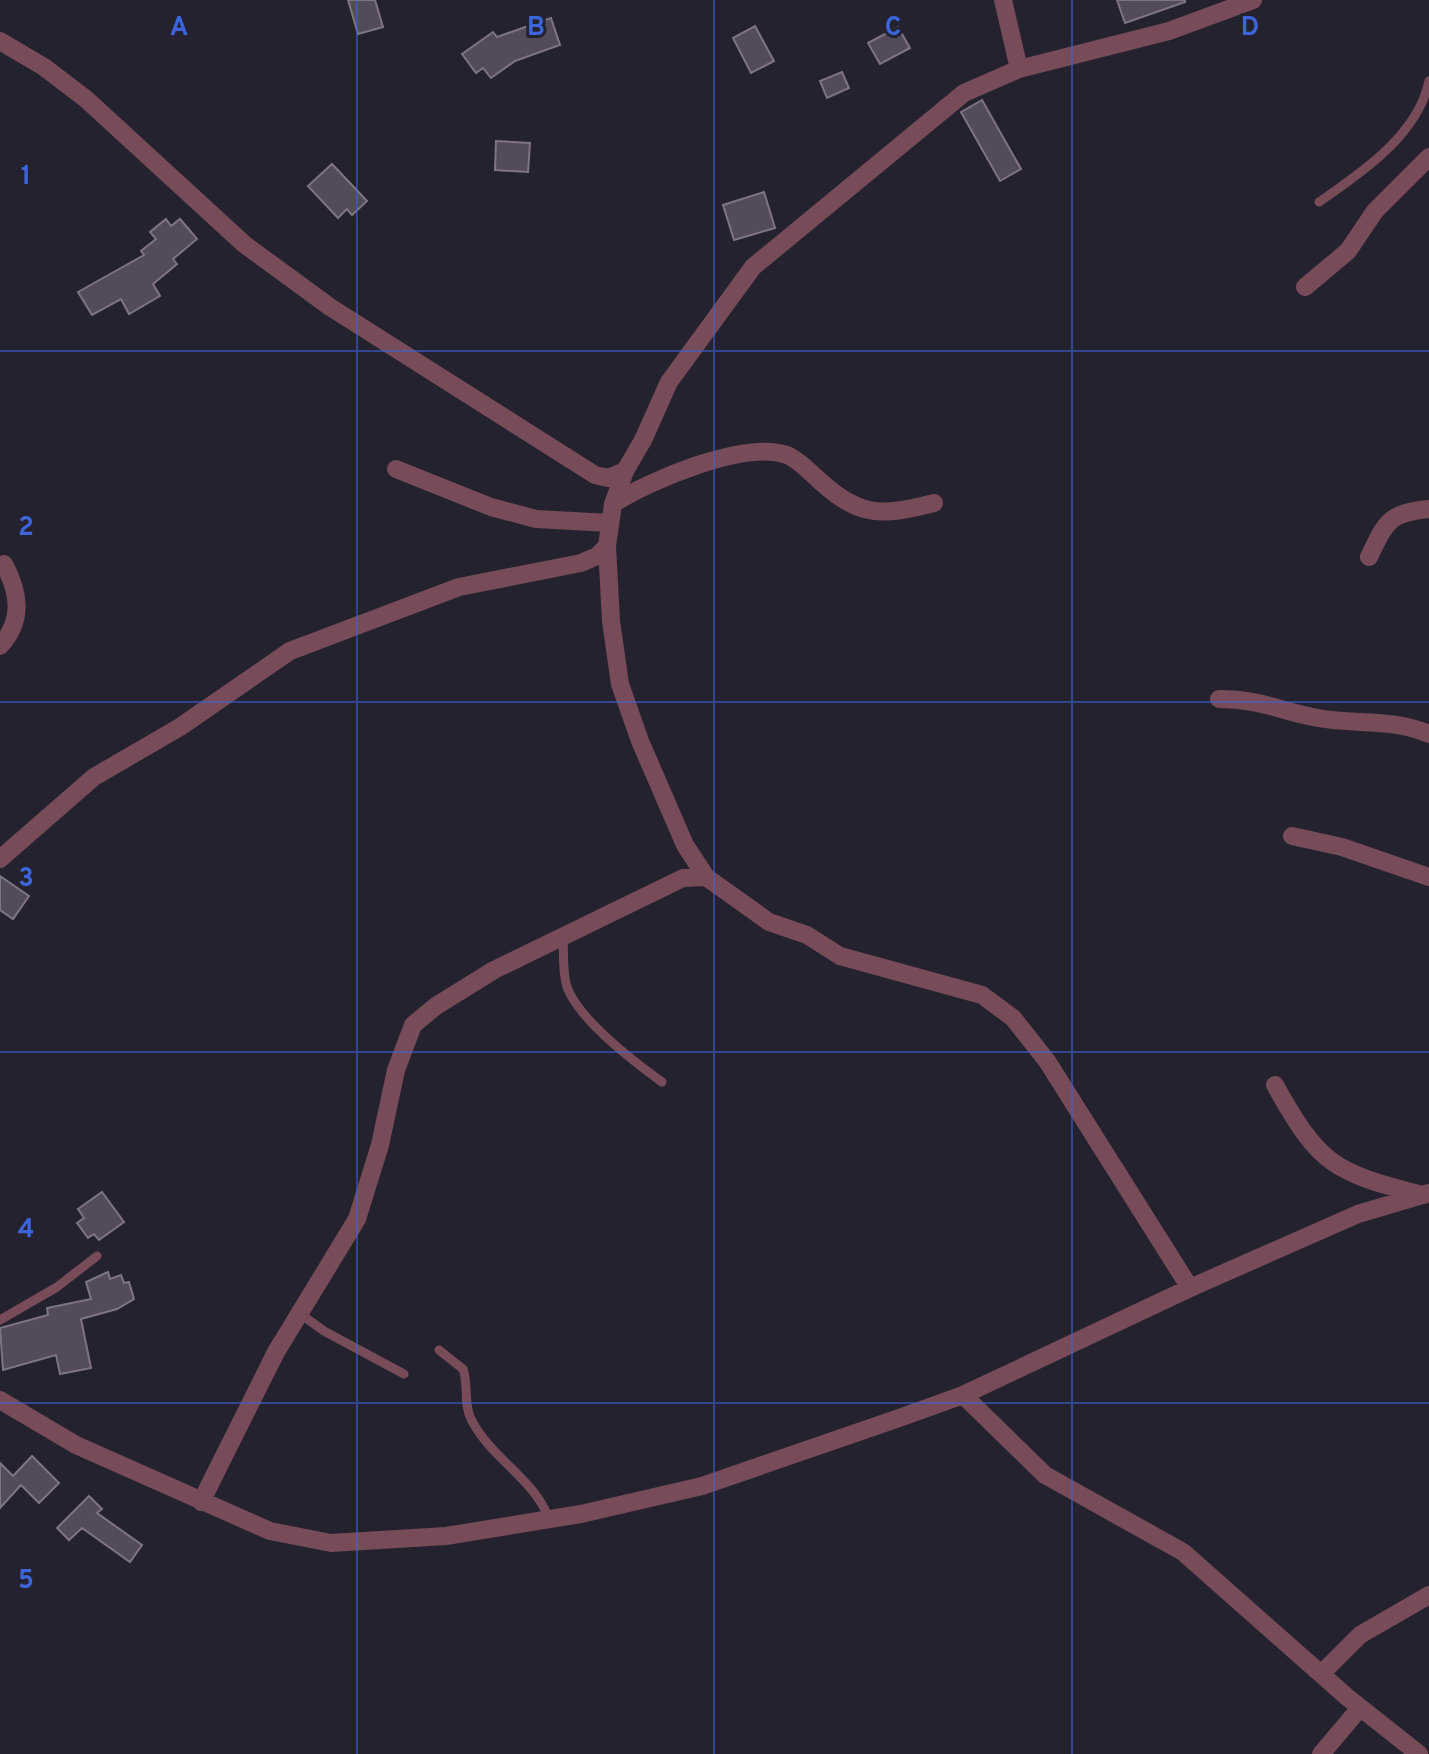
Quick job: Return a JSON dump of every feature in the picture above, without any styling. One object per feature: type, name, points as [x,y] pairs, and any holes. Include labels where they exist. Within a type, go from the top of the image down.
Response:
[{"type":"street","points":[[1003,0],[1019,69]]},
{"type":"street","points":[[1190,1288],[1047,1061],[1013,1018],[982,995],[840,956],[807,935],[769,922],[706,877],[685,845],[640,741],[620,684],[611,621],[607,546],[613,504],[625,471],[669,382],[753,267],[964,93],[1019,69],[1169,31],[1253,0]]},
{"type":"street","points":[[0,41],[44,67],[86,99],[244,244],[330,307],[595,475],[608,478],[625,471]]},
{"type":"street","points":[[1305,287],[1348,251],[1375,211],[1429,157]]},
{"type":"street","points":[[613,504],[657,481],[734,454],[767,449],[791,457],[836,496],[860,508],[891,514],[934,503]]},
{"type":"street","points":[[396,469],[491,507],[536,519],[610,523]]},
{"type":"street","points":[[1369,557],[1385,524],[1399,513],[1429,509]]},
{"type":"street","points":[[0,859],[94,777],[180,727],[290,651],[459,587],[581,563],[597,556],[607,546]]},
{"type":"street","points":[[0,646],[15,622],[18,600],[4,564]]},
{"type":"street","points":[[1219,699],[1251,699],[1346,722],[1404,723],[1429,734]]},
{"type":"street","points":[[1292,836],[1342,847],[1429,877]]},
{"type":"street","points":[[201,1502],[299,1313],[357,1219],[380,1145],[386,1104],[413,1025],[436,1006],[494,970],[683,878],[706,877]]},
{"type":"street","points":[[1275,1085],[1303,1136],[1334,1166],[1426,1194]]},
{"type":"street","points":[[0,1400],[76,1445],[270,1531],[331,1543],[446,1536],[549,1519],[702,1486],[963,1395],[1190,1288],[1358,1214],[1426,1194]]},
{"type":"street","points":[[963,1395],[1045,1475],[1183,1552],[1360,1708],[1419,1754]]},
{"type":"street","points":[[1321,1674],[1360,1635],[1429,1595]]},
{"type":"street","points":[[1321,1754],[1360,1708]]},
{"type":"lane","points":[[1319,202],[1357,176],[1388,148],[1413,117],[1426,95],[1429,81]]},
{"type":"lane","points":[[563,936],[565,976],[574,999],[621,1049],[662,1082]]},
{"type":"lane","points":[[0,1320],[57,1287],[97,1256]]},
{"type":"lane","points":[[299,1313],[324,1331],[404,1374]]},
{"type":"lane","points":[[439,1350],[463,1369],[472,1421],[506,1464],[534,1488],[549,1519]]},
{"type":"building","points":[[348,0],[375,0],[383,27],[358,34]]},
{"type":"building","points":[[1117,0],[1185,0],[1185,2],[1125,23]]},
{"type":"building","points":[[551,18],[560,45],[515,61],[491,78],[483,68],[476,73],[462,54],[493,32],[497,37]]},
{"type":"building","points":[[755,26],[774,61],[751,73],[733,38]]},
{"type":"building","points":[[898,27],[910,48],[880,64],[868,43]]},
{"type":"building","points":[[842,72],[849,88],[827,98],[820,81]]},
{"type":"building","points":[[982,100],[1021,169],[1000,181],[961,112]]},
{"type":"building","points":[[496,141],[530,143],[528,172],[495,170]]},
{"type":"building","points":[[332,164],[367,201],[352,215],[347,209],[338,218],[308,186]]},
{"type":"building","points":[[764,192],[775,228],[734,240],[723,205]]},
{"type":"building","points":[[166,219],[171,226],[180,219],[197,239],[173,259],[177,264],[153,284],[160,296],[129,314],[121,299],[92,315],[78,292],[144,255],[141,251],[156,239],[150,232]]},
{"type":"building","points":[[0,876],[29,896],[13,919],[0,910]]},
{"type":"building","points":[[102,1192],[124,1222],[99,1240],[94,1234],[88,1238],[77,1223],[84,1218],[78,1209]]},
{"type":"building","points":[[108,1272],[110,1279],[121,1275],[124,1283],[129,1282],[134,1299],[117,1309],[81,1319],[91,1368],[60,1374],[56,1355],[3,1370],[0,1328],[48,1315],[47,1308],[91,1299],[86,1282]]},
{"type":"building","points":[[32,1456],[59,1483],[39,1503],[21,1485],[0,1508],[0,1463],[13,1476]]},
{"type":"building","points":[[89,1496],[102,1509],[97,1513],[142,1545],[130,1562],[82,1528],[69,1540],[57,1528]]}]
